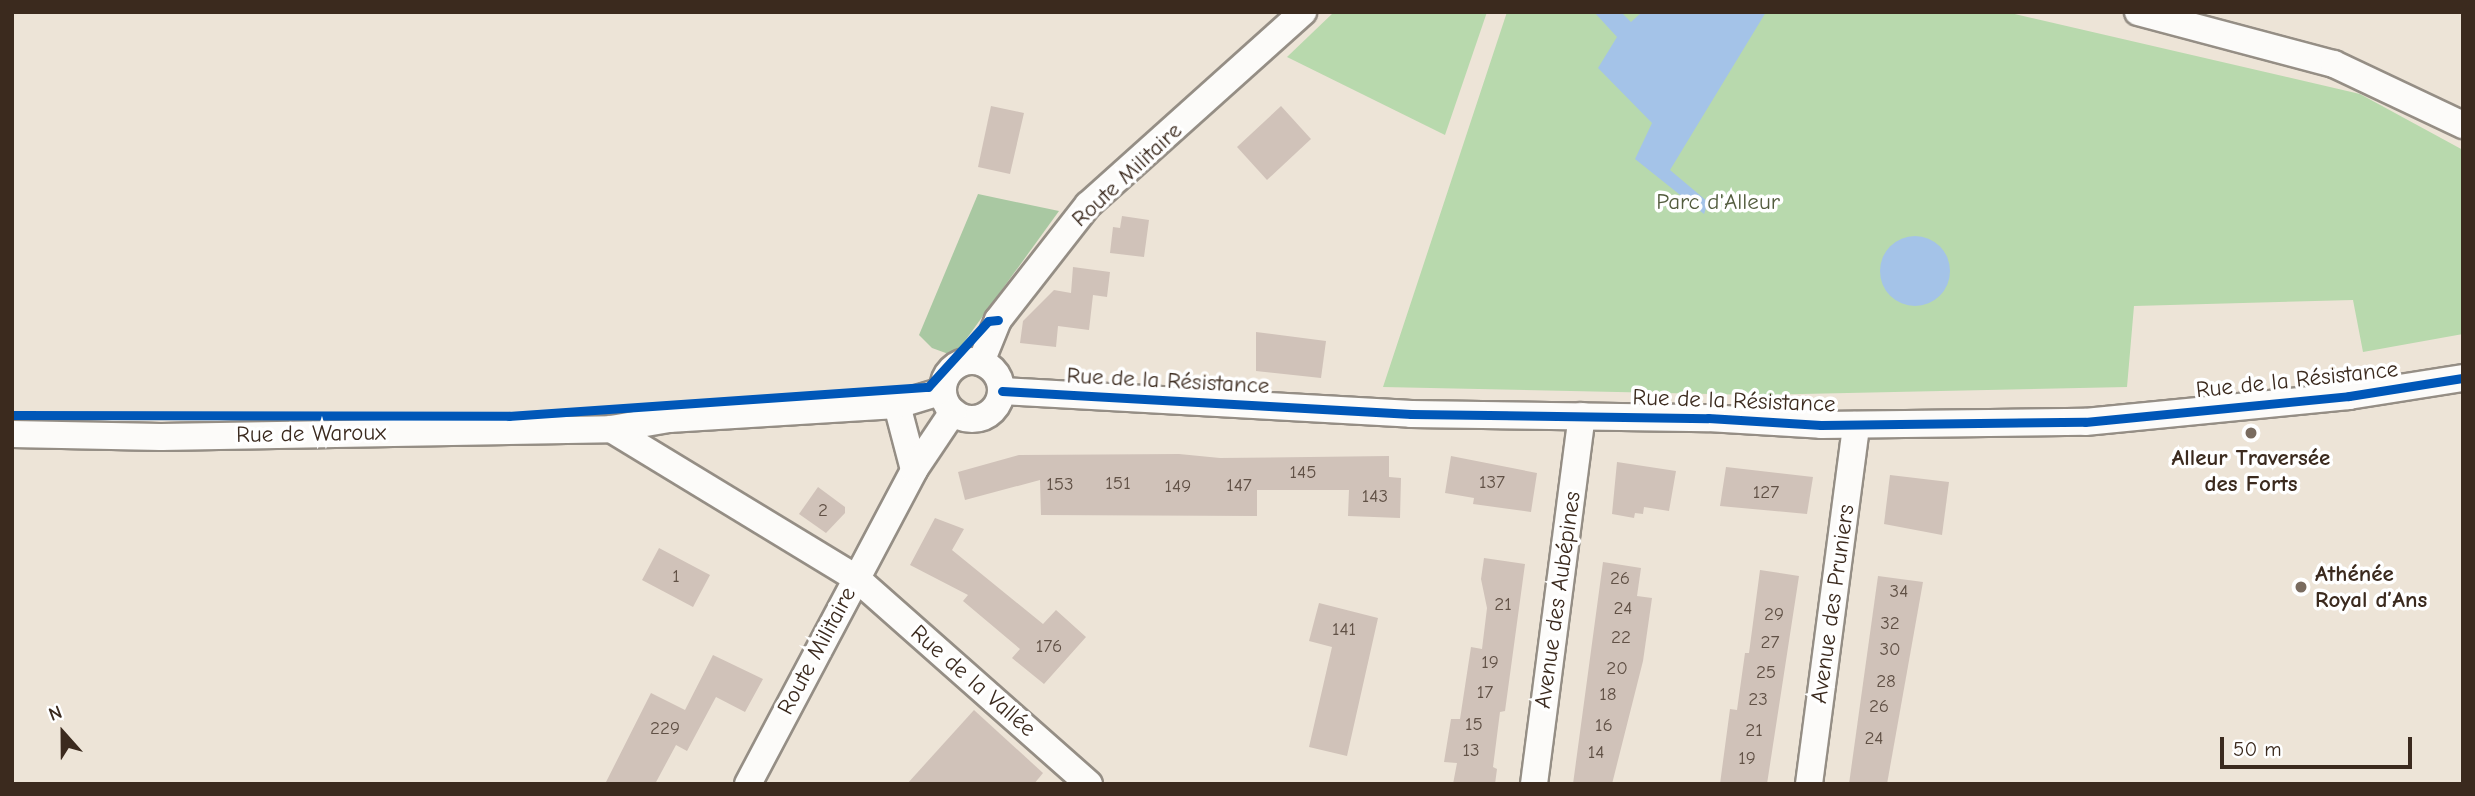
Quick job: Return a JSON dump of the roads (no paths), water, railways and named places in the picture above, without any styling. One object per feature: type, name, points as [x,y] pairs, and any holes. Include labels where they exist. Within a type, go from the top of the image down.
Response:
[{"type":"street","name":"Route Militaire","points":[[981,362],[998,320],[1088,205],[1303,12]]},
{"type":"street","points":[[2138,12],[2334,64],[2463,125]]},
{"type":"street","points":[[981,362],[996,373],[1002,391],[995,408],[980,419],[948,402],[955,367],[981,362]]},
{"type":"street","name":"Rue de la Résistance","points":[[1002,391],[1411,414],[1582,416],[1856,425],[2085,422],[2350,396],[2463,378]]},
{"type":"street","name":"Route Militaire","points":[[748,784],[915,470],[948,402]]},
{"type":"street","name":"Rue de Waroux","points":[[12,434],[161,437],[611,429],[669,419],[948,402]]},
{"type":"street","points":[[897,405],[915,470]]},
{"type":"street","name":"Avenue des Aubépines","points":[[1534,784],[1582,416]]},
{"type":"street","name":"Avenue des Pruniers","points":[[1809,784],[1856,425]]},
{"type":"street","points":[[611,429],[809,545],[856,578]]},
{"type":"street","name":"Rue de la Vallée","points":[[856,578],[1089,784]]},
{"type":"water","points":[[1594,12],[1621,12],[1631,22],[1642,12],[1766,12],[1670,170],[1708,202],[1704,214],[1635,159],[1652,123],[1598,68],[1617,37]]},
{"type":"water","points":[[1915,236],[1940,246],[1950,271],[1940,296],[1915,306],[1890,296],[1880,271],[1890,246]]},
{"type":"place","name":"Alleur Traversée des Forts","points":[[2251,433]]},
{"type":"place","name":"Athénée Royal d’Ans","points":[[2301,587]]},
{"type":"park label","name":"Parc d'Alleur","points":[[1718,202]]}]
